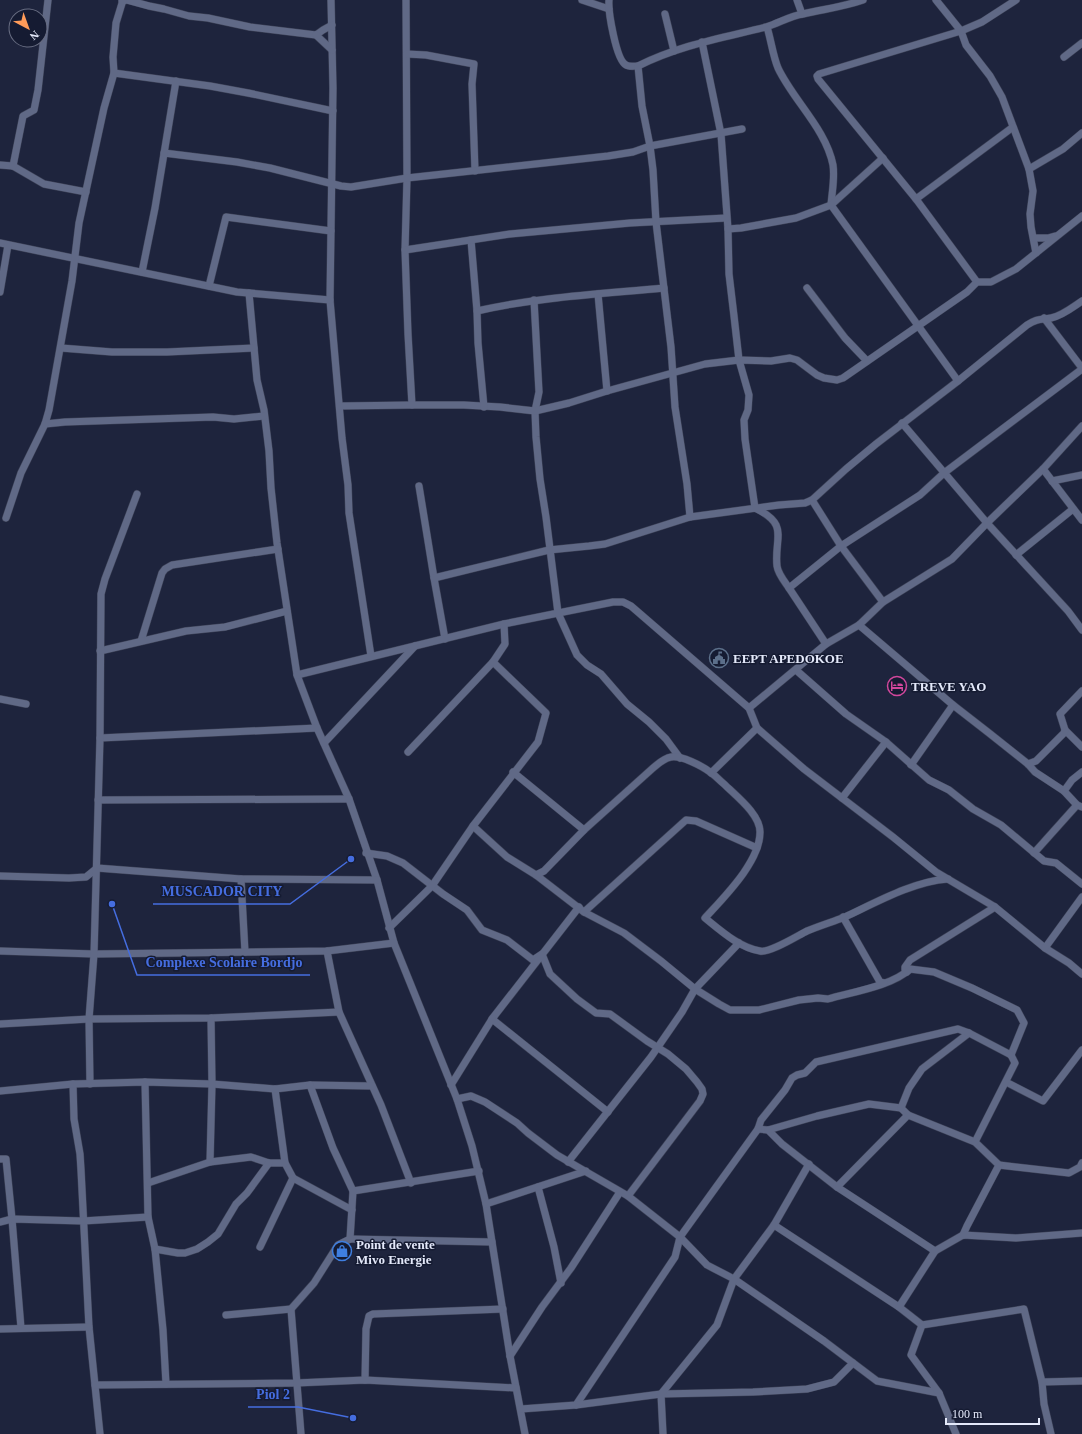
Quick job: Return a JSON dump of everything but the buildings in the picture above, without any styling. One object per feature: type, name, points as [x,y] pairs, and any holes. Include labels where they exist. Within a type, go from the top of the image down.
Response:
[{"type":"street","points":[[13,166],[23,116],[34,110],[38,90],[48,0]]},
{"type":"street","points":[[6,518],[23,469],[45,424],[49,410],[72,281],[79,223],[104,108],[114,73],[113,57],[115,28],[122,1],[126,0],[189,16],[208,18],[250,27],[316,36],[332,50]]},
{"type":"street","points":[[331,0],[333,111],[330,300],[352,532],[371,656]]},
{"type":"street","points":[[406,0],[407,178],[405,250],[412,405]]},
{"type":"street","points":[[582,0],[609,8]]},
{"type":"street","points":[[609,0],[614,37],[622,62],[628,66],[638,66],[655,58],[702,42],[767,27],[802,14],[842,7],[863,0]]},
{"type":"street","points":[[797,0],[802,14]]},
{"type":"street","points":[[936,0],[961,31],[966,45],[990,76],[1002,98],[1029,169],[1032,191],[1030,214],[1031,227],[1036,253]]},
{"type":"street","points":[[977,282],[916,199],[817,76],[819,74],[961,31],[982,22],[1016,0]]},
{"type":"street","points":[[665,14],[674,51]]},
{"type":"street","points":[[316,36],[332,25]]},
{"type":"street","points":[[767,27],[778,68],[811,118],[830,153],[833,166],[831,205],[958,381]]},
{"type":"street","points":[[702,42],[721,134],[728,229],[729,274],[738,360],[749,395],[748,410],[744,420],[745,439],[755,508]]},
{"type":"street","points":[[1064,57],[1082,42]]},
{"type":"street","points":[[406,54],[426,55],[474,64],[472,84],[476,171]]},
{"type":"street","points":[[638,66],[643,116],[650,146],[656,197],[656,222],[673,372],[675,407],[687,484],[690,517]]},
{"type":"street","points":[[114,73],[176,81],[248,93],[333,111]]},
{"type":"street","points":[[142,272],[155,208],[176,81]]},
{"type":"street","points":[[916,199],[1013,127]]},
{"type":"street","points":[[164,154],[237,162],[270,168],[350,187],[407,178],[608,156],[633,152],[650,146],[742,129]]},
{"type":"street","points":[[1029,169],[1082,133]]},
{"type":"street","points":[[728,229],[796,218],[831,205],[883,158]]},
{"type":"street","points":[[0,165],[13,166],[44,184],[86,192]]},
{"type":"street","points":[[340,406],[412,405],[484,407],[535,411],[569,403],[673,372],[705,364],[738,360],[771,360],[790,358],[797,360],[817,375],[824,378],[837,380],[843,378],[968,292],[977,282],[991,282],[1016,269],[1082,216]]},
{"type":"street","points":[[209,286],[226,217],[331,231]]},
{"type":"street","points":[[405,250],[510,234],[630,223],[726,218]]},
{"type":"street","points":[[1034,238],[1048,238],[1058,235]]},
{"type":"street","points":[[471,240],[484,407]]},
{"type":"street","points":[[0,243],[249,294],[330,300]]},
{"type":"street","points":[[0,292],[8,245]]},
{"type":"street","points":[[477,311],[534,300],[664,288]]},
{"type":"street","points":[[807,288],[838,329],[867,361]]},
{"type":"street","points":[[249,294],[257,380],[260,390],[269,451],[278,549],[297,675],[317,728],[349,799],[366,852],[377,880],[394,943],[457,1099],[479,1171],[486,1204],[510,1356],[525,1434]]},
{"type":"street","points":[[598,294],[608,391]]},
{"type":"street","points":[[534,300],[539,392],[535,411],[540,480],[558,612],[577,655],[601,674],[628,704],[666,739],[680,758]]},
{"type":"street","points":[[434,578],[549,550],[605,544],[690,517],[805,503],[812,500],[846,469],[902,423],[958,381],[1027,325],[1036,319],[1051,318],[1082,301]]},
{"type":"street","points":[[789,588],[841,546],[920,495],[944,472],[1082,369],[1044,318]]},
{"type":"street","points":[[61,348],[112,352],[167,352],[254,348]]},
{"type":"street","points":[[45,424],[96,420],[213,417],[234,419],[264,416]]},
{"type":"street","points":[[902,423],[986,524],[1068,611],[1082,630]]},
{"type":"street","points":[[749,708],[826,644],[858,625],[883,602],[952,559],[1043,469],[1082,426]]},
{"type":"street","points":[[1043,469],[1082,520]]},
{"type":"street","points":[[1052,481],[1082,475]]},
{"type":"street","points":[[420,486],[445,639]]},
{"type":"street","points":[[90,1084],[89,1019],[94,954],[97,868],[101,594],[102,587],[137,494]]},
{"type":"street","points":[[812,500],[841,546],[883,602]]},
{"type":"street","points":[[755,508],[768,514],[776,525],[779,533],[777,567],[826,644]]},
{"type":"street","points":[[1016,555],[1073,509]]},
{"type":"street","points":[[140,641],[162,573],[168,566],[205,559],[278,549]]},
{"type":"street","points":[[297,675],[504,624],[558,612],[613,602],[623,602],[630,606],[749,708],[757,728],[804,769],[936,872],[994,907],[1045,948],[1069,963],[1082,974]]},
{"type":"street","points":[[100,650],[186,631],[225,627],[288,611]]},
{"type":"street","points":[[408,752],[493,662],[505,644],[504,624]]},
{"type":"street","points":[[858,625],[953,705],[1028,764],[1035,772],[1064,791],[1080,806],[1034,853]]},
{"type":"street","points":[[324,743],[415,646]]},
{"type":"street","points":[[390,928],[432,886],[473,826],[513,772],[538,742],[546,713],[493,662]]},
{"type":"street","points":[[796,670],[846,714],[886,742],[928,780],[949,790],[973,809],[1001,824],[1044,861],[1056,863],[1082,884]]},
{"type":"street","points":[[1082,691],[1060,714],[1065,730],[1082,747]]},
{"type":"street","points":[[0,699],[26,704]]},
{"type":"street","points":[[911,765],[953,705]]},
{"type":"street","points":[[100,738],[317,728]]},
{"type":"street","points":[[712,772],[757,728]]},
{"type":"street","points":[[1028,764],[1033,763],[1041,757],[1065,730]]},
{"type":"street","points":[[842,798],[886,742]]},
{"type":"street","points":[[536,875],[544,871],[584,830],[662,761],[670,757],[680,758],[712,772],[742,801],[756,820],[760,831],[757,848],[752,861],[705,918],[739,943],[750,949],[762,952],[808,931],[923,884],[948,879]]},
{"type":"street","points":[[513,772],[584,830]]},
{"type":"street","points":[[1064,791],[1072,780],[1082,772]]},
{"type":"street","points":[[98,800],[349,799]]},
{"type":"street","points":[[584,912],[686,820],[696,821],[757,848]]},
{"type":"street","points":[[473,826],[502,853],[536,875],[584,912],[633,939],[695,989],[730,1010],[759,1010],[799,1000],[818,998],[828,999],[903,976],[910,968]]},
{"type":"street","points":[[366,852],[387,856],[403,863],[432,886],[467,910],[482,930],[507,940],[534,960],[542,954]]},
{"type":"street","points":[[0,876],[34,878],[86,877],[97,868],[241,879],[377,880]]},
{"type":"street","points":[[241,879],[245,952]]},
{"type":"street","points":[[1045,948],[1082,897]]},
{"type":"street","points":[[451,1085],[492,1019],[578,907]]},
{"type":"street","points":[[910,968],[906,972],[905,967],[910,960],[994,907]]},
{"type":"street","points":[[843,917],[868,963],[880,982],[884,983]]},
{"type":"street","points":[[0,951],[94,954],[327,951],[394,943]]},
{"type":"street","points":[[568,1162],[658,1048],[682,1012],[695,989],[739,943]]},
{"type":"street","points":[[327,951],[339,1012],[384,1111],[411,1183]]},
{"type":"street","points":[[542,954],[550,974],[577,999],[596,1013],[610,1014],[678,1062],[694,1078],[702,1089],[702,1097],[628,1196]]},
{"type":"street","points":[[910,968],[934,972],[972,988],[1017,1010],[1024,1023],[1011,1055]]},
{"type":"street","points":[[0,1024],[89,1019],[211,1018],[339,1012]]},
{"type":"street","points":[[210,1162],[212,1084],[211,1018]]},
{"type":"street","points":[[492,1019],[608,1112]]},
{"type":"street","points":[[576,1405],[675,1258],[680,1237],[758,1129],[761,1120],[785,1090],[792,1078],[805,1073],[816,1062],[958,1029],[969,1033],[1011,1055],[1015,1063],[975,1142]]},
{"type":"street","points":[[901,1108],[909,1088],[922,1069],[969,1033]]},
{"type":"street","points":[[1006,1082],[1043,1101],[1082,1050]]},
{"type":"street","points":[[0,1091],[73,1084],[145,1082],[212,1084],[275,1089],[310,1085],[372,1086]]},
{"type":"street","points":[[145,1082],[148,1217],[154,1248],[163,1330],[166,1384]]},
{"type":"street","points":[[73,1084],[74,1119],[80,1154],[89,1327],[100,1434]]},
{"type":"street","points":[[310,1085],[333,1148],[353,1191],[350,1239]]},
{"type":"street","points":[[275,1089],[285,1163],[293,1178],[352,1210]]},
{"type":"street","points":[[457,1099],[471,1096],[485,1102],[517,1123],[528,1133],[568,1162],[628,1196],[680,1237],[707,1264],[734,1279],[854,1363],[877,1381],[939,1393]]},
{"type":"street","points":[[758,1129],[768,1130],[817,1116],[869,1104],[901,1108],[908,1115],[975,1142],[999,1165],[1069,1173],[1082,1163]]},
{"type":"street","points":[[838,1186],[908,1115]]},
{"type":"street","points":[[768,1130],[782,1144],[838,1186],[936,1251]]},
{"type":"street","points":[[148,1183],[210,1162],[251,1157],[269,1163],[285,1163]]},
{"type":"street","points":[[0,1159],[6,1159],[21,1328]]},
{"type":"street","points":[[154,1248],[185,1253],[197,1249],[208,1242],[218,1234],[236,1204],[269,1163]]},
{"type":"street","points":[[663,1434],[661,1394],[716,1325],[734,1279],[774,1225],[809,1164]]},
{"type":"street","points":[[963,1235],[999,1165]]},
{"type":"street","points":[[353,1191],[479,1171]]},
{"type":"street","points":[[486,1204],[586,1171]]},
{"type":"street","points":[[260,1247],[293,1178]]},
{"type":"street","points":[[538,1187],[554,1247],[561,1283]]},
{"type":"street","points":[[510,1356],[542,1307],[561,1283],[620,1192]]},
{"type":"street","points":[[0,1222],[12,1219],[83,1220],[148,1217]]},
{"type":"street","points":[[774,1225],[899,1307],[922,1324],[1024,1309],[1042,1382],[1044,1404],[1051,1434]]},
{"type":"street","points":[[899,1307],[936,1251],[963,1235],[1016,1238],[1082,1233]]},
{"type":"street","points":[[226,1315],[291,1309],[314,1283],[338,1245],[350,1239],[492,1242]]},
{"type":"street","points":[[291,1309],[301,1434]]},
{"type":"street","points":[[365,1380],[366,1329],[369,1316],[374,1314],[503,1310]]},
{"type":"street","points":[[922,1324],[911,1355],[939,1393],[956,1434]]},
{"type":"street","points":[[0,1329],[89,1327]]},
{"type":"street","points":[[521,1409],[576,1405],[661,1394],[807,1389],[834,1382],[854,1363]]},
{"type":"street","points":[[95,1385],[365,1380],[516,1388]]},
{"type":"street","points":[[1042,1382],[1082,1381]]},
{"type":"place","name":"EEPT APEDOKOE","points":[[719,658]]},
{"type":"place","name":"TREVE YAO","points":[[897,686]]},
{"type":"place","name":"MUSCADOR CITY","points":[[351,859]]},
{"type":"place","name":"Complexe Scolaire Bordjo","points":[[112,904]]},
{"type":"place","name":"Point de vente Mivo Energie","points":[[342,1251]]},
{"type":"place","name":"Piol 2","points":[[353,1418]]}]
